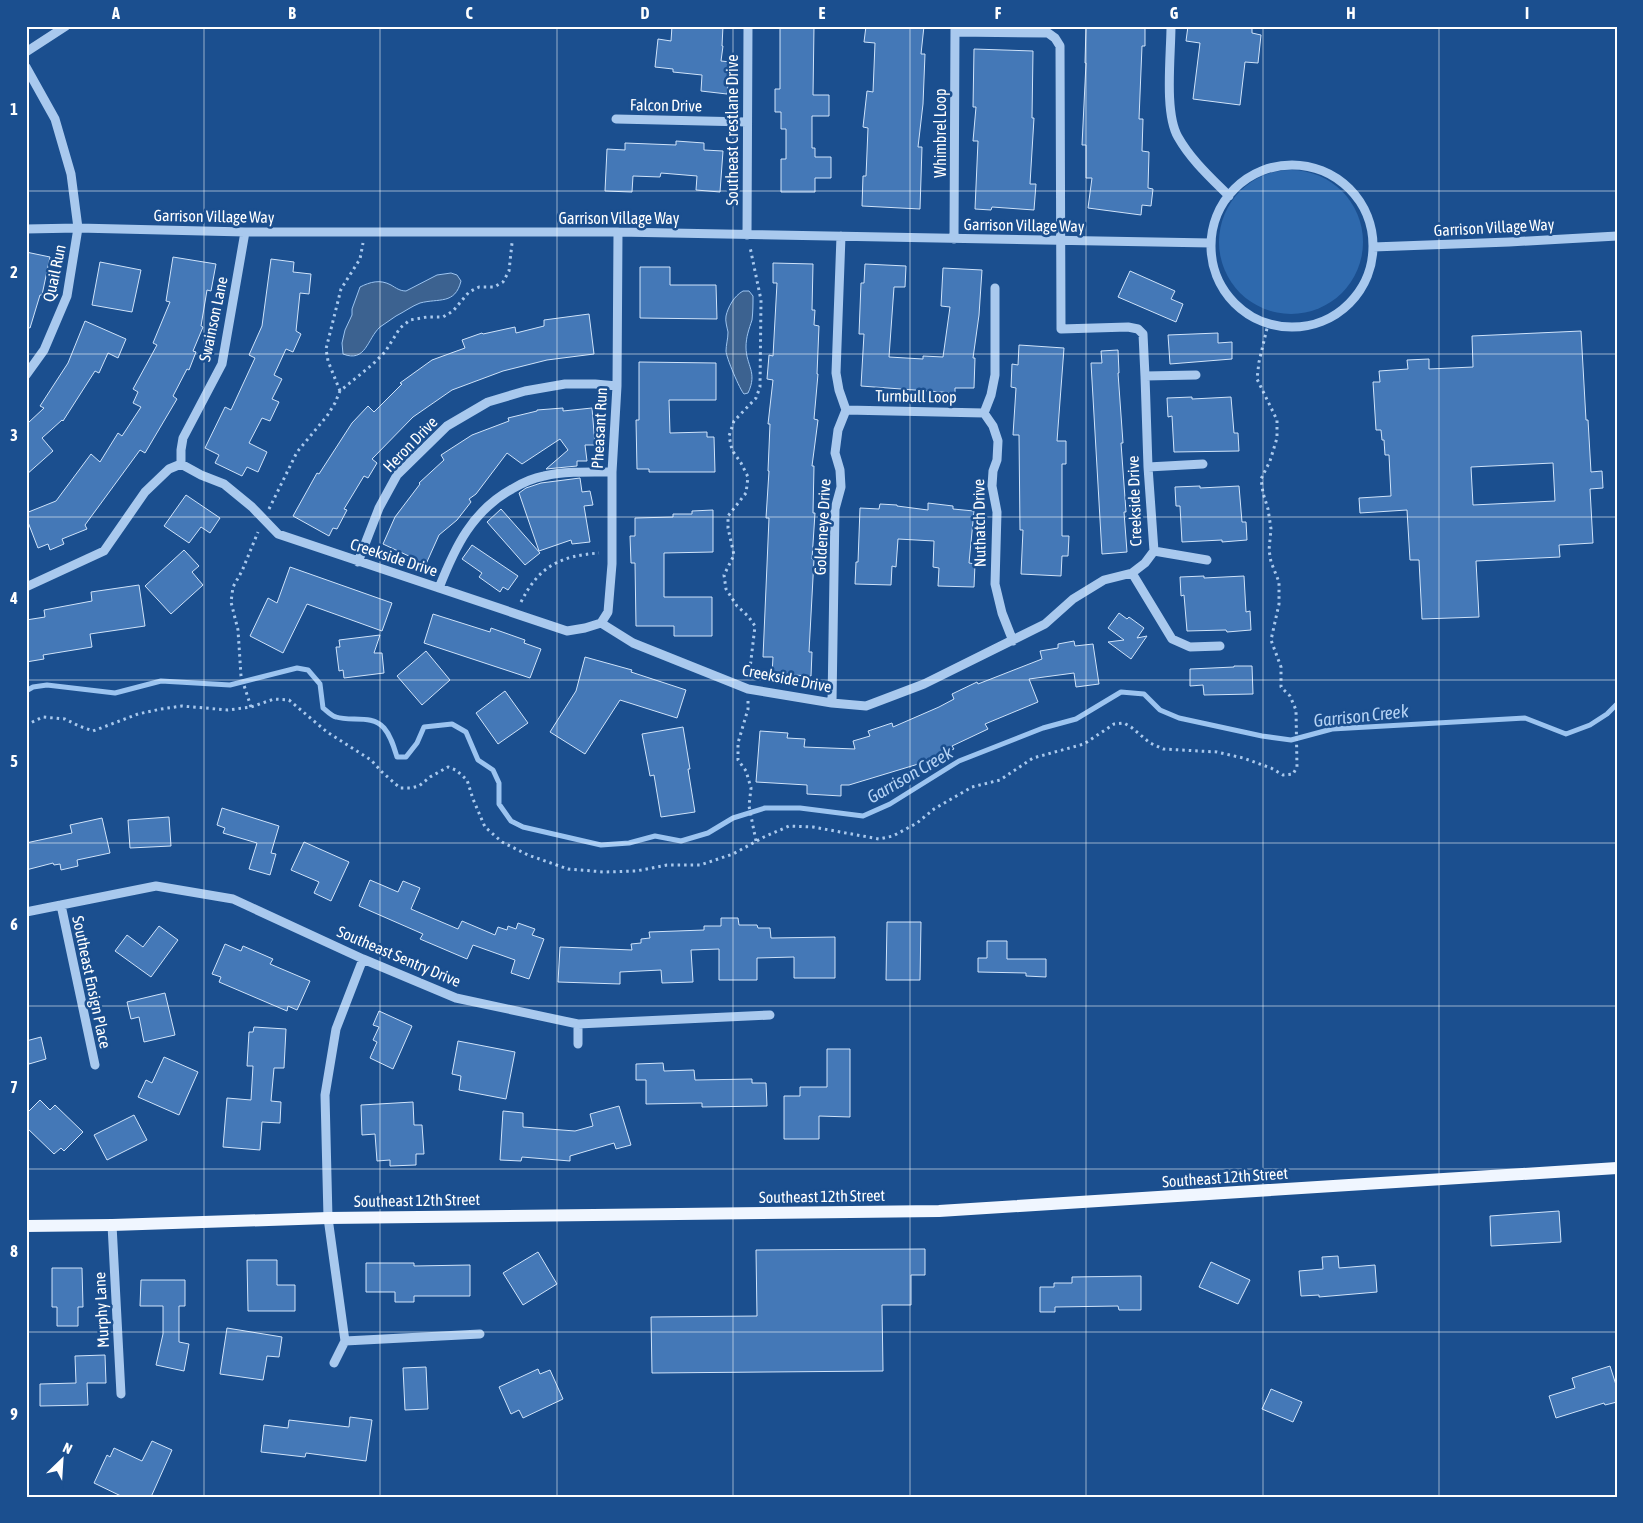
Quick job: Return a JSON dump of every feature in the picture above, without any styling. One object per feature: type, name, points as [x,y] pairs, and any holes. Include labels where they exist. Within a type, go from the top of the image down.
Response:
[{"type":"main road","name":"Southeast 12th Street","points":[[26,1226],[328,1218],[940,1211],[1617,1168]]},
{"type":"street","points":[[26,52],[66,26]]},
{"type":"street","name":"Southeast Crestlane Drive","points":[[747,235],[746,122],[748,26]]},
{"type":"street","points":[[1171,26],[1170,111],[1177,136],[1194,159],[1229,196]]},
{"type":"street","points":[[955,29],[1048,33],[1055,38],[1060,46],[1060,241]]},
{"type":"street","name":"Whimbrel Loop","points":[[954,239],[955,29]]},
{"type":"street","name":"Quail Run","points":[[26,67],[55,119],[71,174],[78,228],[67,296],[44,350],[26,375]]},
{"type":"street","name":"Falcon Drive","points":[[616,119],[746,122]]},
{"type":"street","points":[[1283,166],[1308,167],[1332,176],[1350,189],[1365,210],[1372,231],[1373,247],[1370,271],[1361,290],[1343,309],[1320,322],[1304,326],[1289,327],[1268,324],[1253,317],[1232,301],[1220,283],[1212,260],[1211,243],[1215,221],[1229,196],[1250,177],[1266,169],[1283,166]]},
{"type":"street","name":"Garrison Village Way","points":[[26,229],[78,228],[245,232],[618,232],[1211,243]]},
{"type":"street","name":"Swainson Lane","points":[[181,464],[183,438],[222,364],[245,232]]},
{"type":"street","name":"Pheasant Run","points":[[601,623],[608,612],[612,553],[612,472],[617,386],[618,232]]},
{"type":"street","points":[[841,236],[836,373],[839,390],[846,410]]},
{"type":"street","name":"Garrison Village Way","points":[[1373,247],[1617,236]]},
{"type":"street","name":"Creekside Drive","points":[[181,464],[201,475],[224,484],[241,497],[278,534],[567,631],[601,623],[633,643],[748,689],[832,703],[866,706],[924,684],[1046,624],[1072,599],[1104,580],[1132,573],[1145,564],[1154,551],[1148,467],[1143,334],[1138,329],[1128,327],[1061,328],[1060,241]]},
{"type":"street","points":[[984,413],[991,395],[995,375],[995,288]]},
{"type":"street","points":[[1145,376],[1196,375]]},
{"type":"street","name":"Heron Drive","points":[[358,562],[379,508],[397,475],[447,426],[488,402],[526,392],[565,384],[617,386]]},
{"type":"street","name":"Turnbull Loop","points":[[846,410],[984,413]]},
{"type":"street","name":"Goldeneye Drive","points":[[832,703],[835,509],[840,487],[840,470],[835,453],[838,430],[846,410]]},
{"type":"street","name":"Nuthatch Drive","points":[[984,413],[993,426],[998,441],[997,460],[993,471],[992,486],[997,512],[995,584],[1002,612],[1013,640]]},
{"type":"street","points":[[26,587],[104,550],[145,492],[169,469],[181,464]]},
{"type":"street","points":[[1148,467],[1203,464]]},
{"type":"street","points":[[439,588],[458,545],[472,521],[502,495],[522,484],[543,476],[575,472],[612,472]]},
{"type":"street","points":[[1154,551],[1207,560]]},
{"type":"street","points":[[1132,573],[1172,638],[1190,647],[1220,646]]},
{"type":"street","name":"Southeast Sentry Drive","points":[[26,912],[156,886],[233,899],[362,959],[456,998],[578,1024],[770,1015]]},
{"type":"street","name":"Southeast Ensign Place","points":[[61,905],[95,1065]]},
{"type":"street","points":[[334,1363],[346,1341],[328,1218],[325,1095],[336,1028],[362,959]]},
{"type":"street","points":[[578,1024],[578,1044]]},
{"type":"street","name":"Murphy Lane","points":[[112,1225],[121,1394]]},
{"type":"street","points":[[346,1341],[480,1334]]},
{"type":"path","points":[[340,391],[328,360],[326,349],[341,289],[360,259],[364,232]]},
{"type":"path","points":[[251,708],[241,676],[238,630],[231,602],[233,587],[297,452],[327,416],[340,391],[385,352],[400,328],[410,320],[443,316],[454,312],[469,292],[479,287],[494,287],[503,282],[510,271],[514,232]]},
{"type":"path","points":[[747,235],[761,300],[760,387],[756,398],[734,421],[729,436],[732,450],[748,477],[746,493],[728,516],[728,528],[734,555],[724,575],[726,588],[737,606],[755,626],[748,689],[748,709],[738,744],[738,760],[746,771],[751,788],[750,806],[756,841]]},
{"type":"path","points":[[26,725],[43,717],[65,720],[93,731],[138,714],[168,708],[182,706],[228,710],[251,708],[274,699],[289,700],[327,732],[372,760],[400,788],[419,786],[448,767],[456,770],[467,780],[485,827],[502,842],[528,855],[568,869],[604,872],[636,872],[667,865],[700,865],[733,854],[789,826],[813,826],[879,839],[893,836],[917,824],[934,809],[972,787],[1000,780],[1033,758],[1084,744],[1114,724],[1124,723],[1150,743],[1162,749],[1217,752],[1243,758],[1271,768],[1283,775],[1293,774],[1297,767],[1296,710],[1290,696],[1281,687],[1281,667],[1270,640],[1279,604],[1279,582],[1271,562],[1269,550],[1271,529],[1261,479],[1278,438],[1277,420],[1257,379],[1268,324]]},
{"type":"path","points":[[515,614],[526,592],[539,573],[557,562],[583,554],[612,553]]},
{"type":"shaded area","points":[[1291,170],[1319,175],[1342,191],[1358,214],[1363,242],[1358,270],[1342,293],[1319,309],[1291,314],[1263,309],[1240,293],[1224,270],[1219,242],[1224,214],[1240,191],[1263,175]]},
{"type":"shaded area","points":[[451,273],[457,275],[461,281],[455,294],[445,299],[420,303],[414,306],[380,327],[361,353],[351,356],[343,354],[342,343],[345,330],[352,315],[352,309],[360,287],[379,282],[387,283],[406,291],[437,275]]},
{"type":"shaded area","points":[[743,291],[749,291],[753,296],[752,320],[746,347],[752,380],[748,393],[744,394],[728,360],[726,351],[727,313],[734,299]]},
{"type":"building","points":[[672,26],[723,26],[721,61],[731,62],[727,94],[701,91],[702,75],[673,72],[673,69],[655,67],[658,39],[671,41]]},
{"type":"building","points":[[780,26],[814,26],[813,95],[829,95],[829,116],[812,116],[812,148],[815,148],[815,157],[831,157],[831,178],[815,178],[815,192],[781,192],[781,159],[786,159],[786,129],[781,129],[781,112],[775,112],[775,89],[780,89]]},
{"type":"building","points":[[866,26],[924,26],[921,54],[925,54],[923,104],[918,147],[922,147],[920,209],[862,206],[863,176],[866,176],[868,128],[863,127],[867,91],[873,92],[875,43],[864,42]]},
{"type":"building","points":[[1086,26],[1145,26],[1145,46],[1142,46],[1139,119],[1143,119],[1142,151],[1149,152],[1148,188],[1153,189],[1151,206],[1142,205],[1141,215],[1088,208],[1092,178],[1086,178],[1086,145],[1082,145]]},
{"type":"building","points":[[1188,26],[1252,26],[1252,33],[1261,35],[1258,63],[1245,62],[1240,105],[1193,99],[1200,43],[1186,41]]},
{"type":"building","points":[[974,49],[1033,51],[1032,118],[1034,118],[1030,184],[1036,184],[1034,210],[992,207],[991,210],[975,209],[978,141],[973,141],[976,107],[973,107]]},
{"type":"building","points":[[676,141],[704,143],[704,150],[723,151],[720,192],[696,190],[697,176],[661,173],[660,177],[633,176],[632,192],[605,191],[607,149],[625,150],[625,143],[676,145]]},
{"type":"building","points":[[26,252],[50,257],[42,295],[40,295],[30,328],[26,327]]},
{"type":"building","points":[[173,257],[216,264],[211,291],[207,290],[201,326],[203,327],[193,351],[196,352],[189,370],[187,369],[173,396],[177,399],[145,453],[140,450],[85,525],[87,529],[62,539],[64,544],[50,550],[48,544],[38,548],[26,513],[56,501],[91,454],[100,462],[118,433],[122,436],[141,407],[133,403],[138,392],[133,389],[157,345],[153,343],[170,302],[166,301]]},
{"type":"building","points":[[271,259],[294,262],[293,272],[311,274],[309,294],[300,293],[296,331],[301,334],[293,352],[286,349],[274,375],[282,379],[272,399],[279,402],[270,421],[262,418],[249,443],[267,452],[258,472],[247,467],[242,476],[215,463],[219,455],[205,448],[225,407],[231,410],[255,358],[249,355],[262,326]]},
{"type":"building","points":[[100,262],[141,270],[132,312],[92,305]]},
{"type":"building","points":[[773,263],[813,264],[812,310],[815,310],[814,325],[819,326],[818,374],[814,419],[818,420],[812,466],[814,466],[813,513],[815,513],[809,652],[812,652],[811,676],[772,674],[773,657],[763,657],[769,518],[766,518],[770,424],[768,424],[773,380],[767,379],[769,355],[773,356],[777,283],[773,283]]},
{"type":"building","points":[[865,264],[906,266],[905,287],[894,287],[889,357],[923,359],[923,356],[943,357],[950,307],[941,306],[943,268],[982,270],[979,315],[973,358],[975,358],[974,388],[955,388],[955,393],[861,386],[864,334],[859,334],[861,283],[864,283]]},
{"type":"building","points":[[640,267],[670,267],[670,285],[716,285],[717,319],[640,318]]},
{"type":"building","points":[[1130,271],[1175,291],[1171,299],[1183,304],[1176,322],[1118,297]]},
{"type":"building","points":[[589,314],[594,354],[547,360],[503,371],[452,390],[413,417],[372,459],[377,463],[368,478],[364,476],[344,509],[347,510],[337,529],[333,528],[329,536],[293,516],[317,473],[319,474],[352,423],[368,406],[374,412],[402,384],[400,383],[432,360],[465,348],[462,340],[482,333],[515,327],[516,333],[544,326],[544,320]]},
{"type":"building","points":[[85,321],[126,339],[118,358],[108,353],[99,373],[95,371],[63,421],[42,438],[53,451],[26,475],[26,421],[28,423],[44,408],[40,406],[68,363]]},
{"type":"building","points":[[1581,331],[1591,472],[1602,471],[1603,488],[1590,489],[1593,543],[1559,545],[1560,557],[1476,561],[1479,617],[1422,619],[1419,560],[1410,560],[1407,510],[1360,513],[1359,498],[1391,496],[1389,455],[1385,455],[1381,430],[1376,430],[1373,382],[1380,382],[1379,371],[1408,369],[1407,360],[1429,359],[1429,369],[1473,367],[1472,336]],"holes":[[[1553,463],[1555,501],[1473,505],[1471,467]]]},
{"type":"building","points":[[1218,333],[1218,343],[1232,342],[1232,359],[1170,364],[1168,335]]},
{"type":"building","points":[[1019,345],[1064,348],[1057,441],[1066,441],[1066,464],[1062,464],[1062,536],[1069,536],[1068,556],[1062,556],[1061,576],[1021,574],[1023,530],[1020,530],[1019,435],[1013,435],[1016,388],[1011,387],[1012,364],[1018,365]]},
{"type":"building","points":[[1118,350],[1127,552],[1102,554],[1091,363],[1102,363],[1101,351]]},
{"type":"building","points":[[639,362],[716,363],[716,400],[669,400],[670,433],[707,432],[707,437],[714,437],[715,472],[649,472],[649,469],[637,469],[636,420],[639,420]]},
{"type":"building","points":[[1192,397],[1192,399],[1231,397],[1234,433],[1238,433],[1239,451],[1174,452],[1172,416],[1168,417],[1167,398]]},
{"type":"building","points":[[563,408],[563,411],[592,408],[595,445],[585,445],[587,461],[577,461],[577,466],[546,469],[568,450],[560,439],[522,464],[507,453],[476,494],[469,499],[471,502],[457,520],[439,535],[426,564],[383,544],[395,517],[419,483],[444,460],[441,455],[472,435],[509,421],[508,418],[537,410]]},
{"type":"building","points":[[580,478],[582,492],[590,491],[593,505],[584,506],[590,542],[572,544],[571,540],[539,551],[519,493],[526,488],[541,483]]},
{"type":"building","points":[[1200,486],[1200,488],[1239,486],[1242,522],[1246,522],[1247,540],[1182,542],[1180,506],[1176,506],[1175,487]]},
{"type":"building","points":[[186,495],[220,518],[210,533],[201,527],[189,543],[164,526]]},
{"type":"building","points":[[928,503],[953,506],[953,509],[974,511],[969,563],[975,564],[974,587],[938,586],[939,568],[933,567],[934,541],[898,539],[896,567],[892,566],[891,585],[855,584],[856,562],[858,562],[860,508],[879,509],[880,504],[928,510]]},
{"type":"building","points":[[501,509],[540,553],[525,565],[487,522]]},
{"type":"building","points":[[713,510],[713,552],[664,553],[664,597],[712,597],[712,636],[674,636],[674,626],[636,626],[635,563],[631,563],[630,536],[635,536],[635,518],[673,517],[673,514],[692,514],[692,511]]},
{"type":"building","points":[[472,545],[518,576],[508,590],[503,587],[500,592],[479,577],[482,573],[462,559]]},
{"type":"building","points":[[184,550],[199,566],[192,572],[203,585],[171,614],[145,586]]},
{"type":"building","points":[[290,567],[392,603],[382,631],[307,604],[283,653],[250,636],[268,598],[277,603]]},
{"type":"building","points":[[1204,576],[1204,578],[1244,576],[1246,612],[1250,611],[1251,630],[1227,632],[1226,630],[1187,631],[1184,595],[1181,596],[1180,577]]},
{"type":"building","points":[[139,585],[145,626],[90,634],[92,647],[43,655],[44,659],[26,662],[26,620],[45,617],[44,610],[92,601],[91,592]]},
{"type":"building","points":[[1119,613],[1127,619],[1129,617],[1144,628],[1137,638],[1147,636],[1131,659],[1108,642],[1124,640],[1108,628]]},
{"type":"building","points":[[433,614],[490,632],[491,628],[525,640],[524,643],[541,649],[530,678],[424,643]]},
{"type":"building","points":[[380,635],[374,653],[382,653],[384,673],[344,678],[343,670],[339,671],[336,647],[340,647],[339,640]]},
{"type":"building","points":[[1074,641],[1075,646],[1093,644],[1099,684],[1076,687],[1074,673],[1029,679],[1038,702],[985,724],[988,729],[952,746],[954,749],[915,765],[849,785],[841,785],[841,796],[807,794],[807,785],[756,782],[760,731],[788,733],[787,738],[805,739],[804,747],[855,749],[853,741],[870,736],[868,731],[892,723],[893,727],[939,707],[954,699],[952,694],[977,682],[978,684],[1042,659],[1040,651],[1058,648],[1058,644]]},
{"type":"building","points":[[426,651],[450,680],[422,705],[397,676]]},
{"type":"building","points":[[585,657],[632,670],[631,672],[686,690],[677,718],[620,700],[585,754],[550,732],[576,691]]},
{"type":"building","points":[[1252,666],[1253,694],[1204,695],[1203,685],[1190,686],[1190,669]]},
{"type":"building","points":[[505,691],[528,723],[498,744],[476,713]]},
{"type":"building","points":[[683,727],[695,812],[661,817],[654,775],[650,776],[642,734]]},
{"type":"building","points":[[222,808],[279,826],[271,853],[276,854],[270,875],[249,869],[257,843],[223,833],[225,828],[217,825]]},
{"type":"building","points":[[169,817],[171,846],[130,848],[128,820]]},
{"type":"building","points":[[102,818],[110,853],[77,860],[78,866],[61,870],[60,864],[54,865],[53,863],[26,870],[26,843],[72,833],[70,825]]},
{"type":"building","points":[[304,842],[349,862],[331,901],[314,893],[319,882],[291,870]]},
{"type":"building","points":[[370,880],[398,892],[403,881],[420,888],[411,909],[458,929],[462,921],[495,935],[498,927],[507,930],[508,926],[516,929],[518,923],[535,929],[532,935],[544,939],[529,979],[511,973],[515,960],[473,945],[467,959],[420,939],[423,934],[359,906]]},
{"type":"building","points":[[721,918],[738,918],[739,925],[757,925],[758,928],[770,928],[771,938],[835,937],[835,978],[794,978],[794,957],[757,958],[757,980],[719,980],[719,949],[691,950],[693,982],[662,983],[661,970],[620,972],[620,984],[558,982],[560,947],[632,950],[631,944],[641,943],[641,939],[650,938],[649,932],[704,930],[704,926],[721,926]]},
{"type":"building","points":[[887,922],[921,922],[920,980],[886,980]]},
{"type":"building","points":[[159,926],[178,940],[151,977],[115,951],[127,935],[143,947]]},
{"type":"building","points":[[987,941],[1007,941],[1007,959],[1046,959],[1046,977],[1026,976],[1026,973],[978,972],[978,958],[987,958]]},
{"type":"building","points":[[225,944],[241,951],[243,946],[273,959],[270,964],[310,981],[297,1010],[288,1006],[287,1011],[219,982],[221,977],[212,974]]},
{"type":"building","points":[[165,993],[175,1035],[144,1042],[139,1017],[131,1019],[127,1002]]},
{"type":"building","points":[[379,1011],[412,1026],[393,1069],[370,1058],[377,1042],[373,1040],[379,1027],[373,1025]]},
{"type":"building","points":[[254,1027],[286,1029],[284,1068],[274,1068],[271,1101],[281,1102],[280,1123],[262,1122],[260,1150],[223,1147],[227,1098],[251,1100],[253,1066],[247,1066],[249,1032],[253,1032]]},
{"type":"building","points":[[41,1037],[46,1059],[29,1064],[26,1053],[26,1041]]},
{"type":"building","points":[[458,1041],[515,1052],[506,1099],[459,1090],[461,1076],[452,1074]]},
{"type":"building","points":[[827,1049],[850,1049],[850,1117],[819,1116],[819,1139],[784,1139],[784,1096],[800,1096],[800,1087],[827,1087]]},
{"type":"building","points":[[164,1057],[198,1072],[179,1115],[138,1097],[146,1080],[152,1083]]},
{"type":"building","points":[[663,1063],[664,1071],[694,1070],[695,1080],[752,1079],[752,1083],[766,1083],[767,1106],[702,1107],[702,1103],[646,1104],[646,1080],[636,1080],[636,1064]]},
{"type":"building","points":[[40,1100],[50,1110],[55,1105],[83,1132],[64,1151],[61,1148],[54,1154],[26,1127],[26,1114]]},
{"type":"building","points":[[413,1102],[414,1125],[422,1125],[424,1154],[416,1154],[416,1165],[390,1166],[390,1160],[377,1161],[375,1134],[362,1135],[361,1105]]},
{"type":"building","points":[[619,1106],[631,1145],[616,1149],[614,1143],[570,1156],[570,1161],[522,1157],[521,1161],[500,1160],[503,1111],[523,1113],[523,1127],[575,1131],[593,1126],[590,1114]]},
{"type":"building","points":[[134,1115],[147,1140],[107,1160],[94,1135]]},
{"type":"building","points":[[1559,1211],[1561,1242],[1491,1246],[1490,1216]]},
{"type":"building","points":[[925,1249],[925,1275],[911,1275],[911,1305],[882,1305],[883,1371],[652,1373],[651,1317],[757,1316],[756,1250]]},
{"type":"building","points":[[538,1252],[557,1284],[523,1305],[503,1273]]},
{"type":"building","points":[[1338,1256],[1339,1268],[1375,1265],[1377,1292],[1319,1297],[1319,1295],[1301,1296],[1299,1271],[1323,1269],[1322,1257]]},
{"type":"building","points":[[247,1260],[277,1260],[277,1285],[295,1285],[295,1311],[248,1311]]},
{"type":"building","points":[[1211,1262],[1250,1280],[1238,1304],[1199,1287]]},
{"type":"building","points":[[366,1263],[414,1263],[414,1266],[470,1265],[470,1296],[414,1296],[414,1302],[395,1302],[395,1292],[366,1292]]},
{"type":"building","points":[[52,1268],[82,1268],[83,1307],[78,1307],[78,1326],[57,1326],[57,1307],[52,1307]]},
{"type":"building","points":[[1141,1276],[1141,1310],[1119,1310],[1118,1306],[1055,1307],[1055,1312],[1040,1312],[1040,1287],[1054,1287],[1054,1283],[1072,1283],[1072,1277]]},
{"type":"building","points":[[141,1280],[185,1280],[185,1306],[179,1306],[179,1342],[189,1344],[184,1371],[156,1365],[163,1334],[163,1306],[140,1306]]},
{"type":"building","points":[[227,1328],[282,1337],[279,1357],[267,1356],[263,1380],[220,1374]]},
{"type":"building","points":[[105,1355],[106,1383],[87,1383],[88,1405],[40,1406],[40,1384],[76,1383],[75,1356]]},
{"type":"building","points":[[1610,1366],[1617,1388],[1617,1402],[1605,1405],[1604,1403],[1556,1418],[1549,1396],[1575,1388],[1572,1378]]},
{"type":"building","points":[[426,1367],[428,1409],[405,1410],[403,1368]]},
{"type":"building","points":[[538,1369],[540,1374],[550,1370],[563,1399],[523,1418],[519,1410],[511,1414],[499,1387]]},
{"type":"building","points":[[1271,1389],[1302,1402],[1293,1422],[1262,1409]]},
{"type":"building","points":[[350,1417],[372,1420],[366,1461],[306,1453],[305,1457],[261,1452],[264,1425],[288,1428],[289,1420],[349,1427]]},
{"type":"building","points":[[152,1441],[172,1450],[151,1497],[123,1497],[94,1483],[107,1455],[110,1457],[114,1448],[142,1461]]},
{"type":"waterway","name":"Garrison Creek","points":[[26,691],[33,687],[47,685],[115,693],[161,681],[230,685],[297,668],[308,670],[320,684],[323,708],[336,717],[374,721],[379,724],[389,734],[397,757],[406,757],[417,743],[424,727],[452,724],[466,732],[478,760],[493,770],[499,783],[499,804],[511,821],[523,827],[601,845],[629,843],[655,836],[681,841],[708,833],[733,818],[765,808],[800,808],[863,816],[890,804],[959,761],[1043,728],[1076,719],[1121,692],[1144,694],[1160,710],[1179,718],[1262,736],[1291,740],[1332,729],[1525,718],[1566,734],[1590,725],[1607,714],[1617,704]]}]
